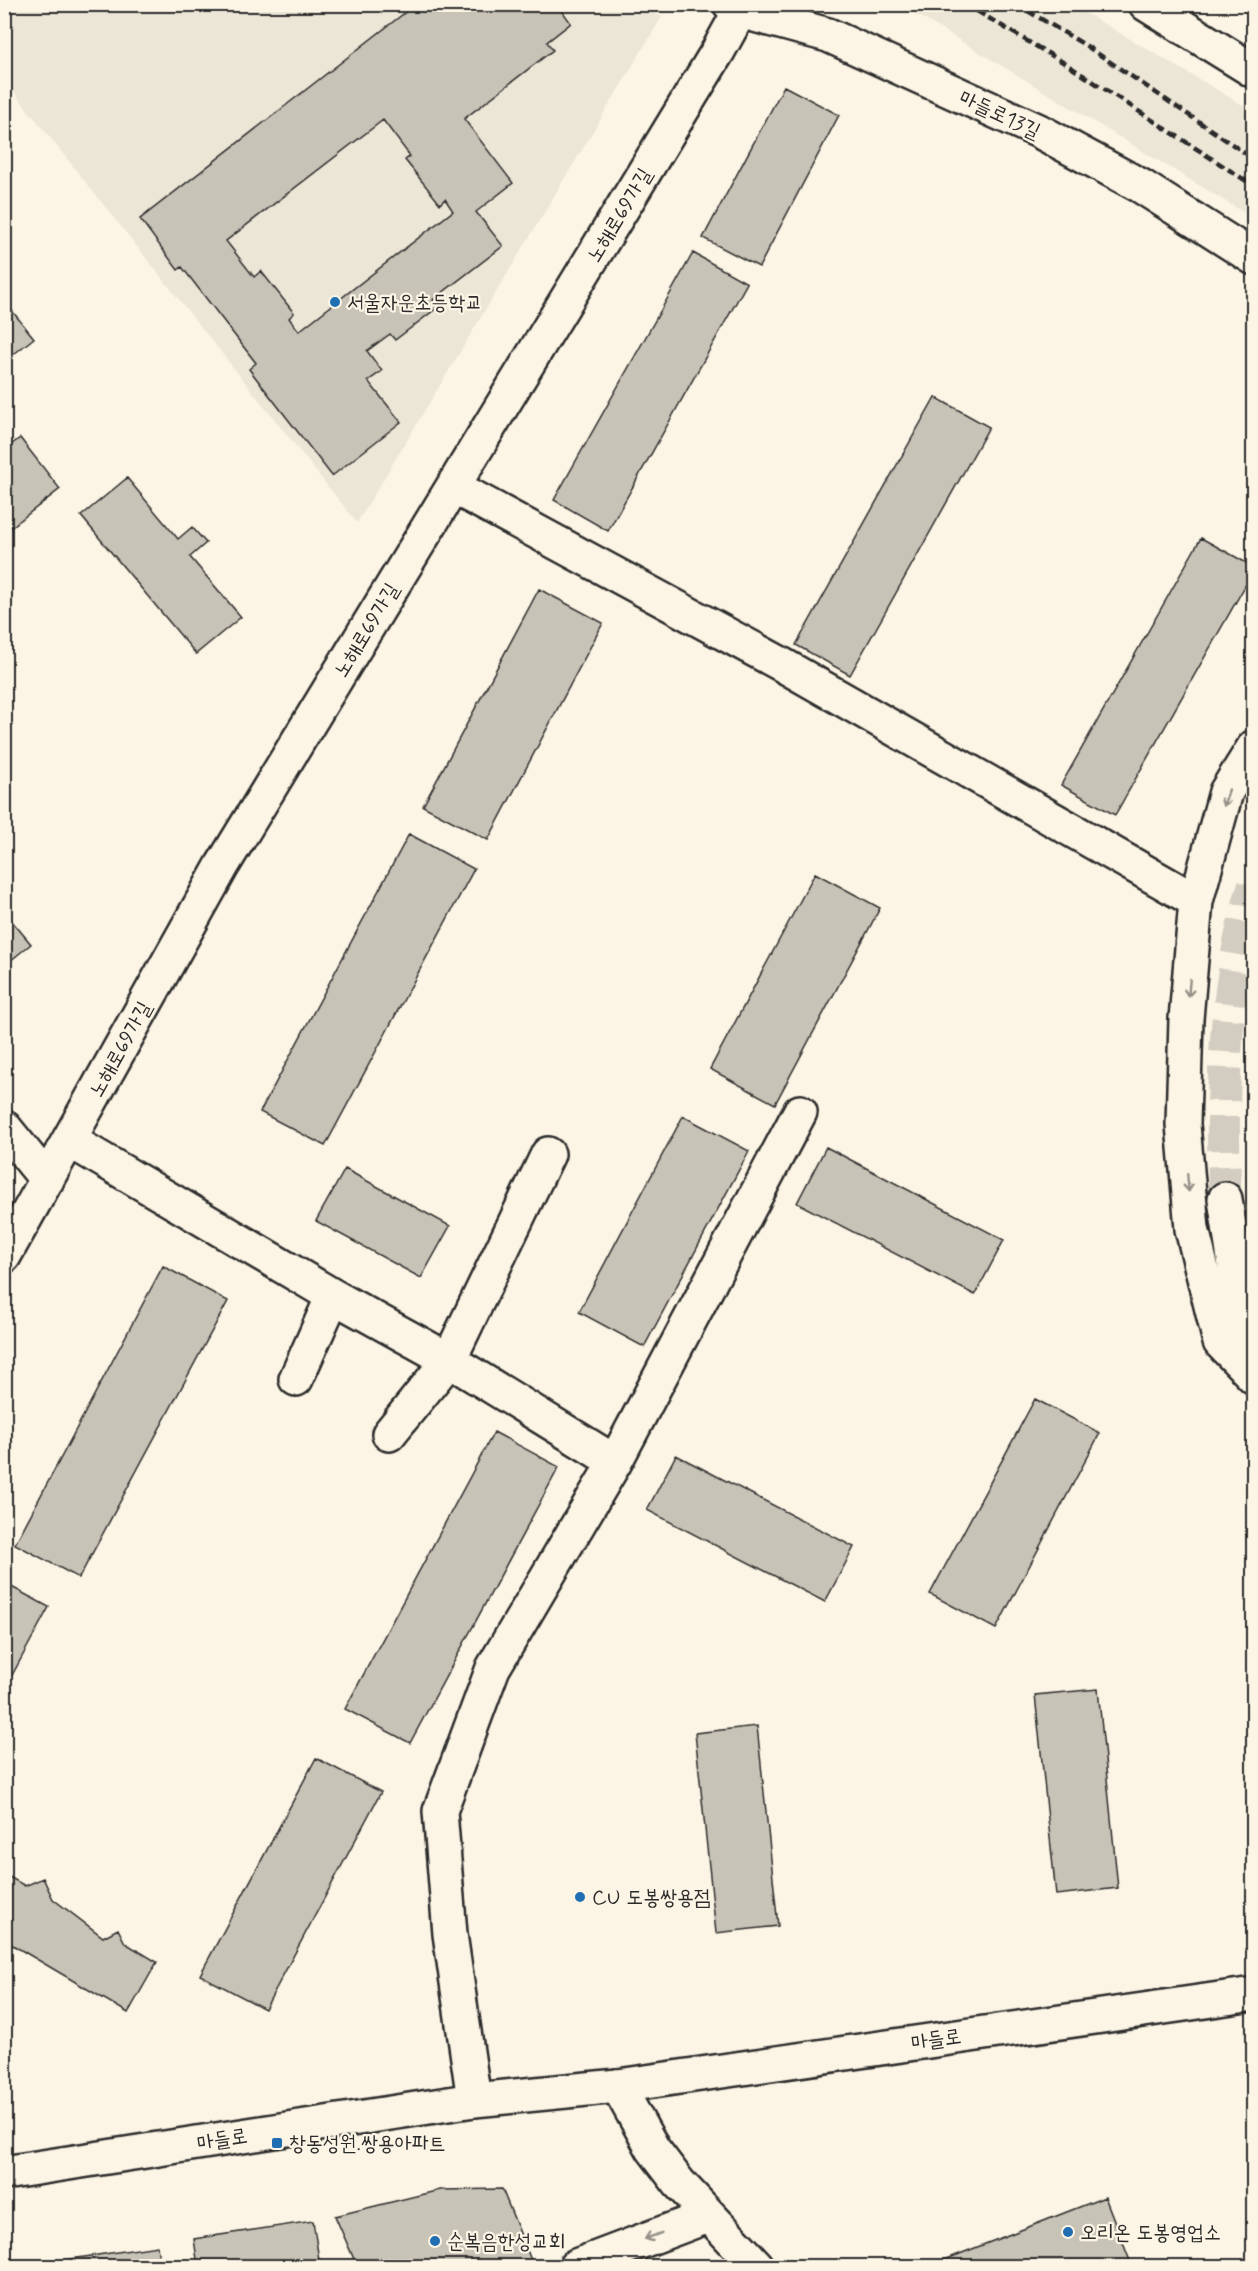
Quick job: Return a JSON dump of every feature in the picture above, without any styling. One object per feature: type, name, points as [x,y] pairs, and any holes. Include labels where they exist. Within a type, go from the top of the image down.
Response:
[{"type":"street","points":[[1146,4],[1254,71]]},
{"type":"street","name":"마들로13길","points":[[735,8],[828,35],[1039,131],[1141,186],[1254,258]]},
{"type":"street","name":"노해로69가길","points":[[4,1256],[222,866],[454,487],[735,8]]},
{"type":"street","points":[[454,487],[781,664],[1196,901]]},
{"type":"street","points":[[1254,747],[1226,792],[1196,901],[1186,1019],[1183,1124],[1192,1228],[1220,1342],[1254,1377]]},
{"type":"street","points":[[474,2100],[450,1934],[440,1811],[493,1668],[615,1462],[800,1112]]},
{"type":"street","points":[[4,1127],[47,1180]]},
{"type":"street","points":[[69,1140],[333,1296],[449,1360],[615,1462]]},
{"type":"street","points":[[389,1434],[449,1360],[548,1154]]},
{"type":"street","points":[[1225,1199],[1237,1279],[1254,1358]]},
{"type":"street","points":[[296,1379],[333,1296]]},
{"type":"street","name":"마들로","points":[[4,2173],[474,2100],[618,2086],[1254,1994]]},
{"type":"street","points":[[618,2086],[653,2149],[679,2184],[757,2266]]},
{"type":"street","points":[[576,2266],[708,2216]]},
{"type":"shaded area","name":"서울자운초등학교","points":[[642,4],[662,17],[357,523],[5,81],[5,5]]},
{"type":"shaded area","points":[[901,5],[1072,5],[1253,111],[1253,218]]},
{"type":"building","points":[[416,4],[557,4],[571,23],[547,42],[553,50],[464,119],[513,183],[476,212],[503,246],[433,300],[438,307],[395,340],[390,334],[367,351],[382,371],[368,381],[401,422],[332,476],[249,369],[256,363],[182,267],[178,270],[140,219]],"holes":[[[383,120],[410,156],[405,160],[440,204],[445,199],[453,211],[299,331],[289,318],[294,313],[261,271],[254,277],[226,241]]]},
{"type":"building","points":[[784,86],[839,115],[759,267],[703,238]]},
{"type":"building","points":[[693,253],[747,283],[608,531],[554,500]]},
{"type":"building","points":[[4,301],[34,338],[4,362]]},
{"type":"building","points":[[935,397],[989,427],[850,675],[796,645]]},
{"type":"building","points":[[20,438],[60,489],[4,533],[4,450]]},
{"type":"building","points":[[127,478],[178,539],[192,527],[206,543],[190,557],[241,617],[196,654],[81,516]]},
{"type":"building","points":[[1201,538],[1254,567],[1254,570],[1115,815],[1061,785]]},
{"type":"building","points":[[539,589],[603,623],[488,840],[423,806]]},
{"type":"building","points":[[409,834],[474,869],[325,1146],[260,1112]]},
{"type":"building","points":[[815,873],[880,908],[775,1104],[710,1069]]},
{"type":"building","points":[[11,920],[31,944],[4,966],[4,925]]},
{"type":"building","points":[[683,1116],[749,1151],[644,1347],[579,1312]]},
{"type":"building","points":[[826,1147],[1004,1240],[975,1295],[797,1203]]},
{"type":"building","points":[[345,1169],[450,1226],[421,1278],[316,1221]]},
{"type":"building","points":[[163,1266],[228,1301],[79,1578],[15,1544]]},
{"type":"building","points":[[1035,1399],[1100,1433],[996,1629],[930,1594]]},
{"type":"building","points":[[494,1432],[559,1467],[410,1743],[345,1709]]},
{"type":"building","points":[[676,1455],[854,1547],[825,1602],[647,1510]]},
{"type":"building","points":[[4,1583],[49,1607],[4,1690]]},
{"type":"building","points":[[1098,1689],[1118,1888],[1056,1895],[1035,1695]]},
{"type":"building","points":[[757,1726],[778,1926],[716,1933],[695,1733]]},
{"type":"building","points":[[316,1758],[381,1792],[265,2009],[200,1975]]},
{"type":"building","points":[[4,1874],[25,1886],[43,1878],[53,1899],[103,1937],[118,1929],[125,1943],[157,1962],[128,2013],[4,1940]]},
{"type":"building","name":"순복음한성교회","points":[[502,2189],[533,2265],[357,2266],[335,2216],[440,2190]]},
{"type":"building","name":"오리온 도봉영업소","points":[[1105,2197],[1132,2266],[929,2266]]},
{"type":"building","points":[[313,2221],[320,2266],[198,2266],[194,2239]]},
{"type":"building","points":[[157,2246],[160,2266],[38,2266],[38,2264]]},
{"type":"tunnel","points":[[1225,1199],[1223,1120],[1226,1041],[1236,963],[1254,886]]},
{"type":"railway","points":[[965,4],[1066,64],[1254,186]]},
{"type":"railway","points":[[1016,4],[1085,45],[1254,159]]},
{"type":"place","name":"서울자운초등학교","points":[[335,302]]},
{"type":"place","name":"CU 도봉쌍용점","points":[[580,1897]]},
{"type":"place","name":"창동성원.쌍용아파트","points":[[277,2143]]},
{"type":"place","name":"오리온 도봉영업소","points":[[1068,2232]]},
{"type":"place","name":"순복음한성교회","points":[[435,2241]]}]
